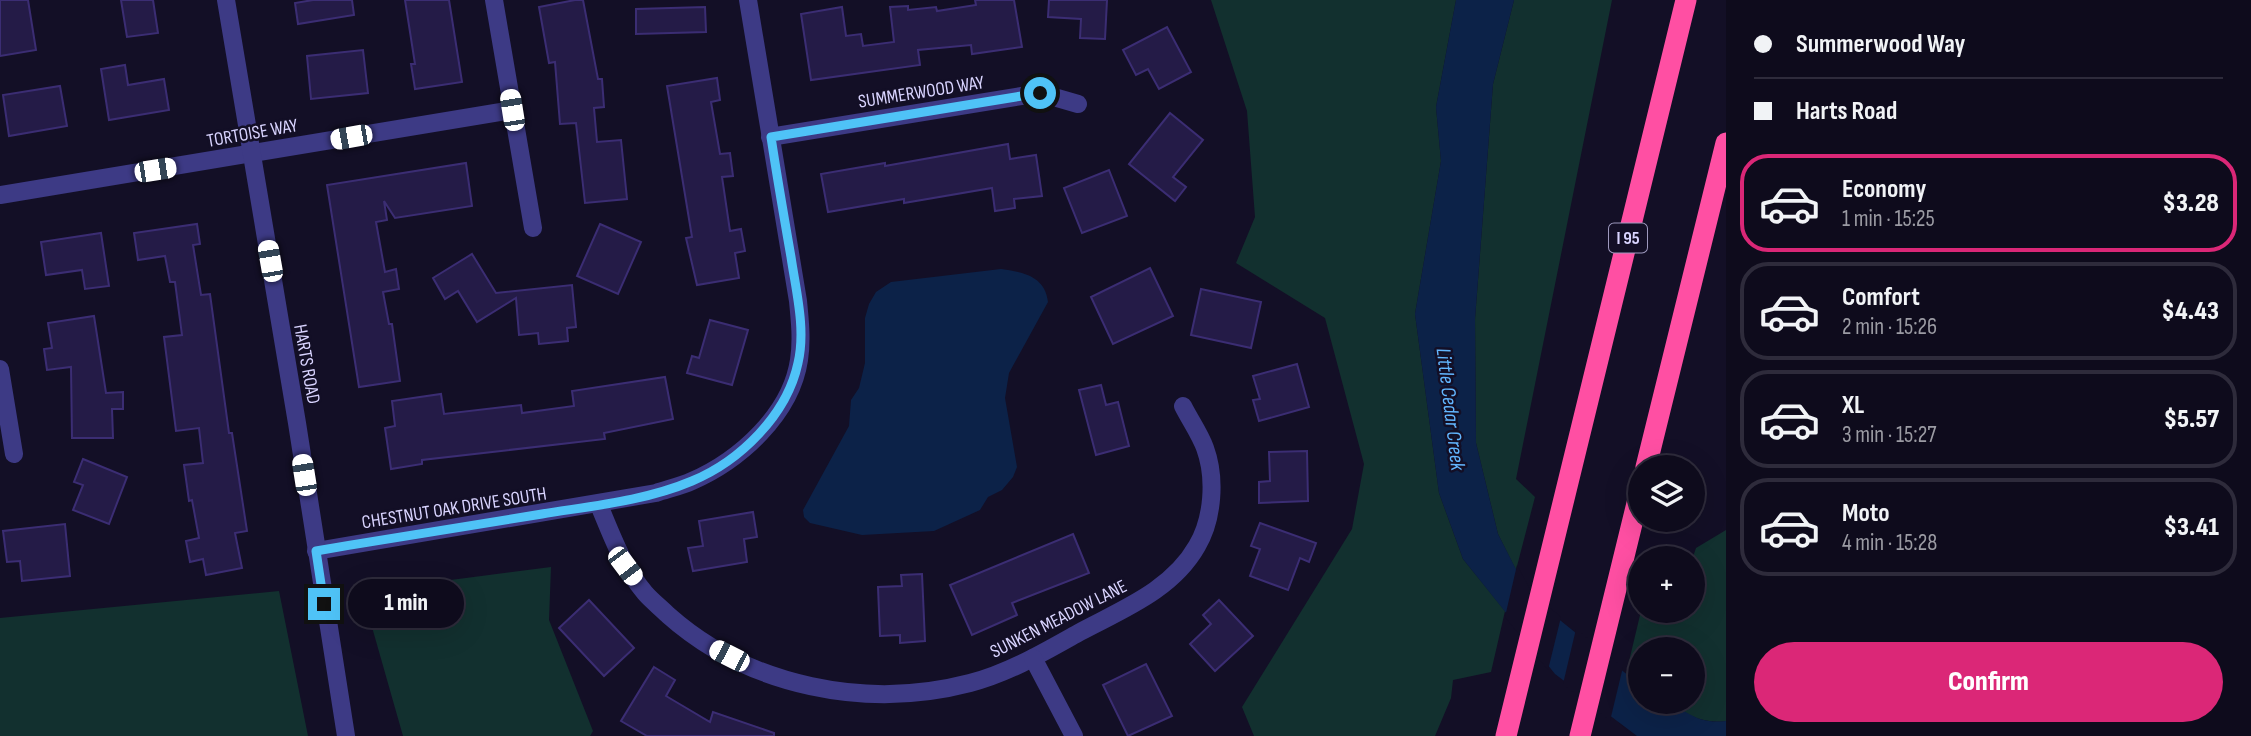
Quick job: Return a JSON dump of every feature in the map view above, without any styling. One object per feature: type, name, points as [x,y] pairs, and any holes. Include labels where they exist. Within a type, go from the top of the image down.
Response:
[{"type":"highway","name":"I 95","points":[[1506,736],[1686,0]]},
{"type":"highway","points":[[1649,455],[1726,143]]},
{"type":"highway","points":[[1580,736],[1630,532]]},
{"type":"street","name":"HARTS ROAD","points":[[226,0],[346,736]]},
{"type":"street","points":[[494,0],[533,228]]},
{"type":"street","name":"CHESTNUT OAK DRIVE SOUTH","points":[[316,551],[599,505],[656,493],[694,481],[731,458],[764,429],[787,397],[798,363],[801,334],[798,301],[748,0]]},
{"type":"street","name":"SUMMERWOOD WAY","points":[[771,137],[1040,93],[1078,104]]},
{"type":"street","name":"TORTOISE WAY","points":[[0,195],[512,110]]},
{"type":"street","points":[[0,369],[14,454]]},
{"type":"street","name":"SUNKEN MEADOW LANE","points":[[599,505],[625,566],[646,595],[710,647],[749,666],[833,691],[877,695],[924,693],[972,683],[1033,658],[1154,593],[1179,572],[1198,545],[1210,512],[1211,481],[1206,449],[1183,406]]},
{"type":"street","points":[[1033,658],[1074,736]]},
{"type":"green space","points":[[1211,0],[1456,0],[1436,107],[1441,161],[1415,314],[1439,493],[1463,559],[1505,611],[1491,672],[1453,680],[1451,698],[1435,736],[1254,736],[1242,707],[1352,529],[1364,464],[1325,318],[1236,263],[1255,217],[1247,111]]},
{"type":"green space","points":[[1514,0],[1612,0],[1516,479],[1535,497],[1516,570],[1498,534],[1476,443],[1475,319],[1493,84]]},
{"type":"green space","points":[[1726,530],[1726,721],[1709,721],[1688,714],[1705,714],[1705,637],[1635,637],[1638,623],[1705,623],[1705,546],[1699,546]]},
{"type":"green space","points":[[551,567],[549,620],[593,731],[590,736],[403,736],[368,613],[374,590]]},
{"type":"green space","points":[[279,591],[308,736],[0,736],[0,618]]},
{"type":"water","name":"Little Cedar Creek","points":[[1456,0],[1514,0],[1493,84],[1475,319],[1476,443],[1498,534],[1529,595],[1628,675],[1628,714],[1689,714],[1708,721],[1726,721],[1726,736],[1637,736],[1555,674],[1463,559],[1439,493],[1415,314],[1441,161],[1436,107]]},
{"type":"water","points":[[1001,269],[1025,274],[1038,281],[1048,302],[1009,373],[1005,398],[1017,467],[1013,477],[1002,490],[988,497],[980,510],[934,531],[862,535],[810,523],[804,517],[803,510],[849,426],[851,400],[859,388],[865,363],[865,318],[876,292],[891,282]]},
{"type":"pier","points":[[1517,565],[1532,593],[1561,617],[1548,670],[1505,617]]},
{"type":"pier","points":[[1576,629],[1623,667],[1610,721],[1563,684]]},
{"type":"building","points":[[0,0],[28,0],[36,50],[0,56]]},
{"type":"building","points":[[121,0],[153,0],[158,33],[127,37]]},
{"type":"building","points":[[352,0],[354,15],[298,24],[295,3]]},
{"type":"building","points":[[405,0],[449,0],[462,82],[415,89],[411,64],[415,64]]},
{"type":"building","points":[[583,0],[598,79],[602,79],[604,107],[594,108],[597,142],[621,140],[627,199],[585,203],[576,123],[560,124],[555,62],[549,63],[539,7]]},
{"type":"building","points":[[975,0],[1014,0],[1022,47],[972,54],[971,45],[918,50],[920,65],[811,80],[801,14],[842,7],[846,36],[861,34],[863,46],[894,42],[890,7],[908,6],[908,10],[936,7],[937,11],[976,5]]},
{"type":"building","points":[[1049,0],[1107,0],[1105,39],[1080,38],[1081,19],[1048,17]]},
{"type":"building","points":[[705,7],[706,32],[636,34],[636,9]]},
{"type":"building","points":[[1167,27],[1191,72],[1159,89],[1148,69],[1136,75],[1123,50]]},
{"type":"building","points":[[363,50],[368,93],[311,99],[307,56]]},
{"type":"building","points":[[125,65],[128,85],[164,79],[169,110],[109,120],[101,69]]},
{"type":"building","points":[[717,78],[720,100],[711,102],[720,154],[730,153],[733,176],[722,177],[730,231],[741,229],[745,251],[735,253],[739,278],[697,285],[686,238],[692,237],[667,86]]},
{"type":"building","points":[[60,86],[67,126],[9,136],[3,95]]},
{"type":"building","points":[[1170,113],[1203,140],[1173,177],[1186,187],[1175,201],[1129,164]]},
{"type":"building","points":[[1008,144],[1010,159],[1036,155],[1042,196],[1014,199],[1015,208],[995,211],[992,188],[828,212],[821,174],[885,163],[885,166]]},
{"type":"building","points":[[466,163],[472,206],[395,218],[384,201],[387,220],[376,222],[385,272],[396,269],[399,289],[383,292],[389,324],[392,324],[400,381],[359,387],[327,185]]},
{"type":"building","points":[[1109,170],[1127,216],[1082,233],[1064,188]]},
{"type":"building","points":[[197,224],[200,244],[193,245],[201,295],[210,294],[229,433],[232,433],[247,531],[235,533],[242,568],[206,575],[203,559],[190,562],[186,541],[199,538],[192,500],[189,501],[184,465],[203,463],[199,428],[176,431],[164,337],[182,335],[175,282],[170,282],[165,256],[138,260],[134,233]]},
{"type":"building","points":[[600,224],[641,242],[618,294],[577,276]]},
{"type":"building","points":[[101,233],[109,286],[85,289],[82,270],[46,275],[41,242]]},
{"type":"building","points":[[472,254],[496,293],[572,285],[576,327],[567,328],[568,341],[539,344],[538,333],[519,335],[516,298],[477,322],[458,291],[445,299],[433,278]]},
{"type":"building","points":[[1150,268],[1173,316],[1113,344],[1091,297]]},
{"type":"building","points":[[1201,289],[1261,302],[1251,348],[1191,335]]},
{"type":"building","points":[[94,316],[106,393],[123,392],[123,409],[112,409],[113,438],[72,438],[71,367],[47,370],[44,349],[52,348],[48,323]]},
{"type":"building","points":[[710,320],[748,330],[732,385],[687,373],[692,356],[699,358]]},
{"type":"building","points":[[1297,364],[1309,407],[1259,421],[1253,400],[1260,399],[1253,376]]},
{"type":"building","points":[[665,377],[673,419],[604,433],[605,439],[422,460],[422,464],[391,469],[385,428],[395,426],[392,401],[441,394],[444,414],[521,405],[522,413],[574,406],[572,391]]},
{"type":"building","points":[[1101,385],[1106,405],[1118,402],[1129,446],[1096,455],[1079,390]]},
{"type":"building","points":[[1307,451],[1308,501],[1259,503],[1259,482],[1270,481],[1269,452]]},
{"type":"building","points":[[83,459],[127,477],[109,524],[73,510],[83,485],[74,482]]},
{"type":"building","points":[[753,512],[757,537],[744,539],[747,562],[693,571],[688,548],[703,546],[699,521]]},
{"type":"building","points":[[1260,523],[1316,543],[1309,562],[1300,558],[1288,590],[1250,576],[1260,549],[1251,546]]},
{"type":"building","points":[[65,524],[70,576],[22,581],[20,561],[7,562],[3,531]]},
{"type":"building","points":[[1073,534],[1089,573],[1012,603],[1017,615],[972,635],[950,585]]},
{"type":"building","points":[[922,574],[925,641],[900,643],[900,635],[880,636],[878,587],[902,586],[901,575]]},
{"type":"building","points":[[589,600],[634,648],[604,676],[559,628]]},
{"type":"building","points":[[1219,600],[1253,636],[1215,671],[1190,644],[1211,624],[1203,615]]},
{"type":"building","points":[[1146,664],[1172,716],[1128,736],[1103,685]]},
{"type":"building","points":[[654,667],[675,680],[666,696],[710,722],[713,712],[774,733],[774,736],[647,736],[621,721]]},
{"type":"route","points":[[324,604],[316,551],[599,505],[656,493],[694,481],[731,458],[764,429],[787,397],[798,363],[801,334],[771,137],[1040,93]]}]
